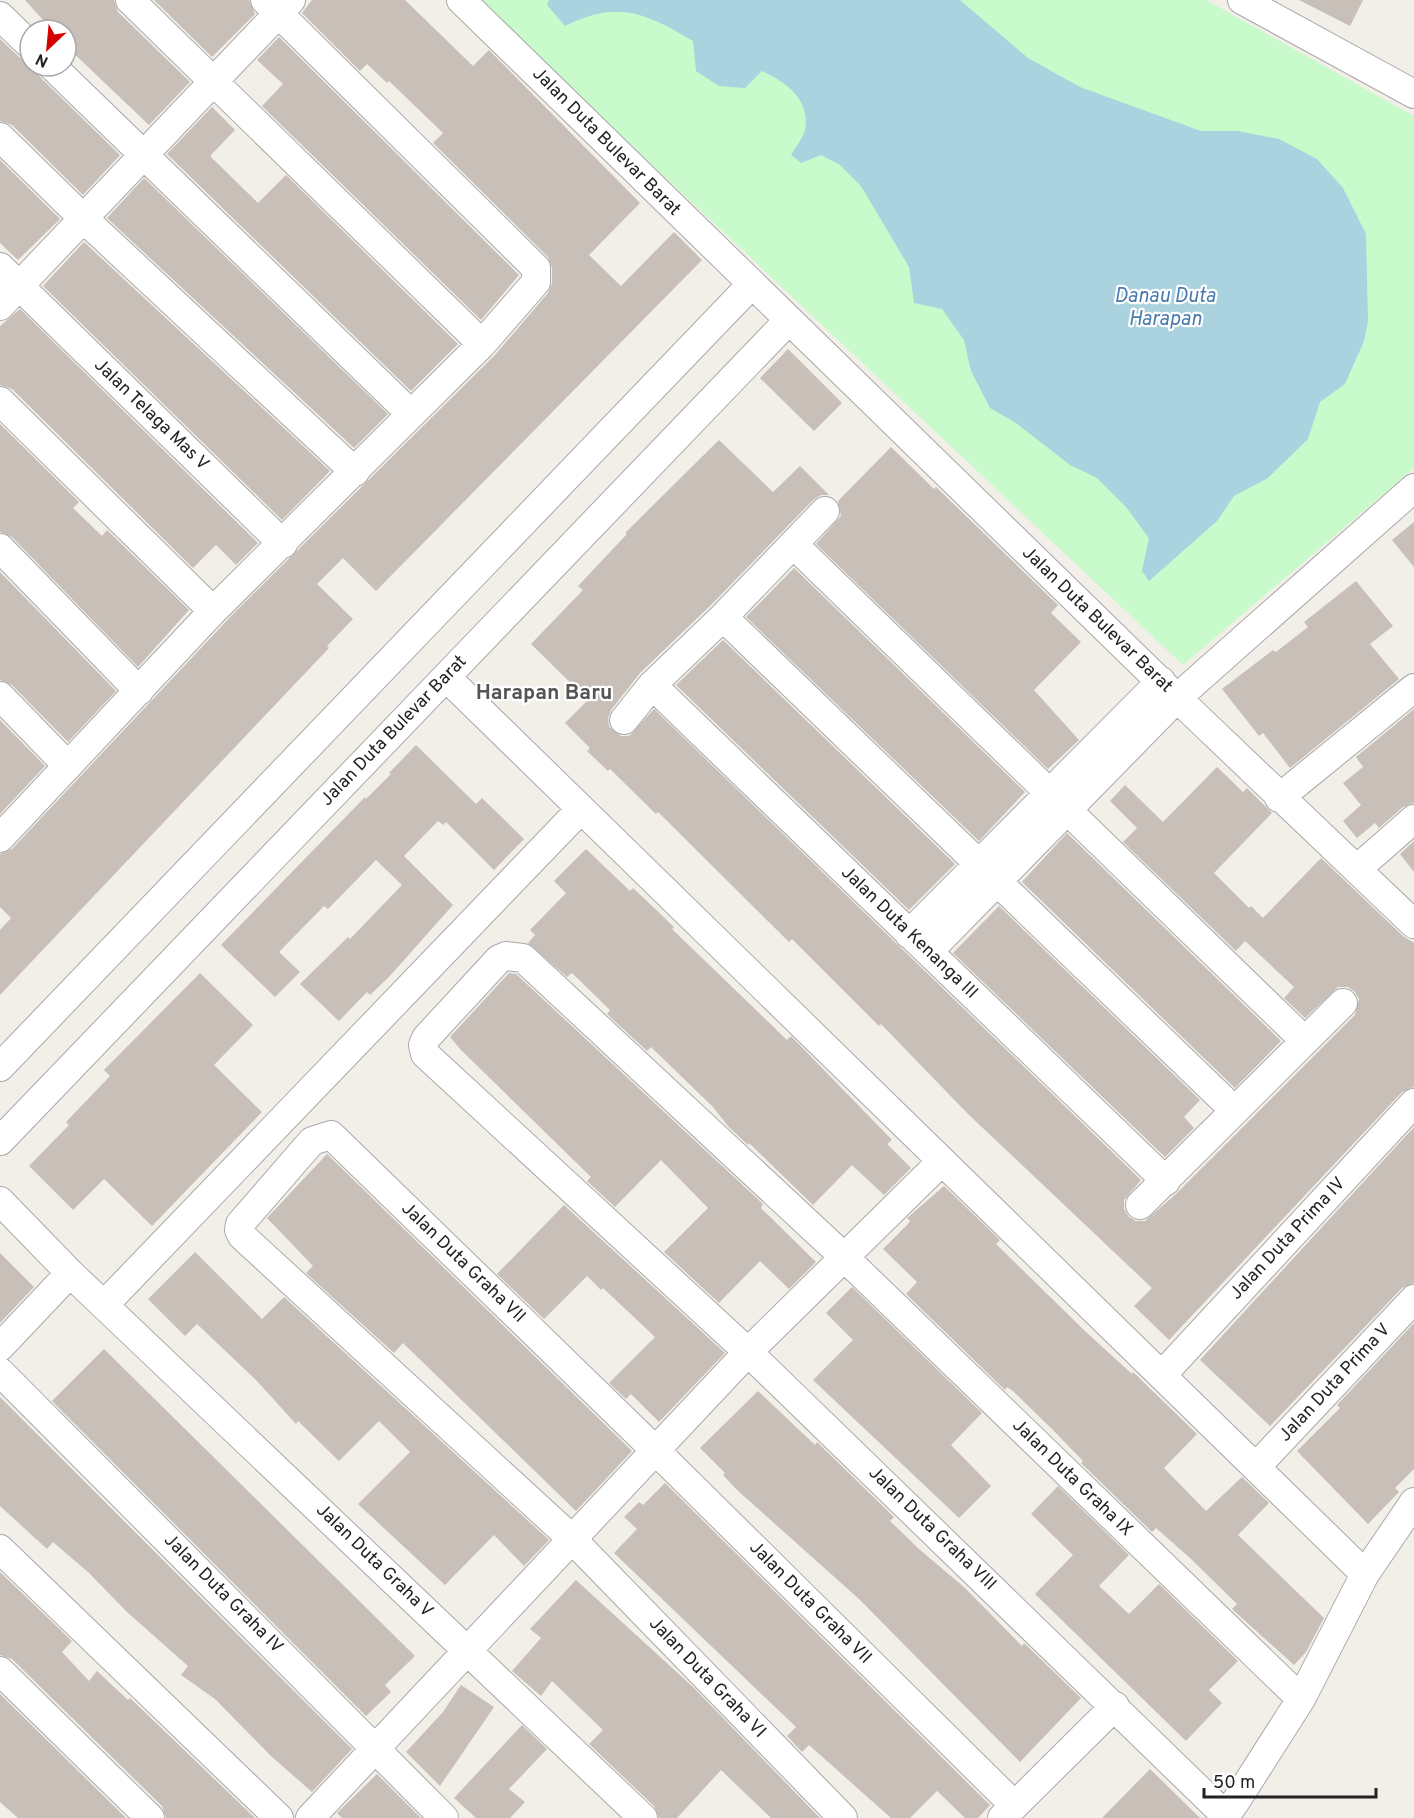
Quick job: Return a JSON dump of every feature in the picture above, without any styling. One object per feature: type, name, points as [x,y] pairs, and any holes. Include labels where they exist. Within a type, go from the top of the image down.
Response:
[{"type":"street","points":[[130,0],[482,344]]},
{"type":"street","name":"Jalan Duta Bulevar Barat","points":[[461,0],[751,285],[1169,689],[1414,488]]},
{"type":"street","points":[[1242,0],[1414,94]]},
{"type":"street","points":[[0,838],[213,611],[482,344],[536,282],[536,268],[278,4],[213,82],[144,155],[83,218],[6,286]]},
{"type":"street","points":[[0,16],[18,33]]},
{"type":"street","points":[[64,78],[411,414]]},
{"type":"street","points":[[0,137],[83,218],[355,472]]},
{"type":"street","points":[[0,1067],[751,285]]},
{"type":"street","name":"Jalan Telaga Mas V","points":[[6,286],[283,544]]},
{"type":"street","name":"Jalan Duta Bulevar Barat","points":[[0,1141],[788,321]]},
{"type":"street","points":[[0,401],[213,611]]},
{"type":"street","points":[[624,720],[652,685],[723,617],[825,511]]},
{"type":"street","points":[[793,544],[1305,1041]]},
{"type":"street","points":[[0,548],[139,691]]},
{"type":"street","points":[[723,617],[1234,1110]]},
{"type":"street","points":[[446,678],[1365,1574]]},
{"type":"street","name":"Jalan Duta Kenanga III","points":[[652,685],[1166,1181]]},
{"type":"street","points":[[1279,798],[1414,688]]},
{"type":"street","points":[[919,943],[1169,689],[1279,798],[1414,924]]},
{"type":"street","points":[[0,696],[68,766]]},
{"type":"street","points":[[105,1304],[581,809]]},
{"type":"street","points":[[1357,869],[1414,819]]},
{"type":"street","name":"Jalan Duta Graha IX","points":[[748,1352],[425,1054],[423,1045],[426,1038],[499,959],[506,956],[523,958],[843,1256],[1301,1699]]},
{"type":"street","points":[[1140,1205],[1343,1003]]},
{"type":"street","name":"Jalan Duta Prima IV","points":[[1162,1375],[1414,1103]]},
{"type":"street","name":"Jalan Duta Graha VII","points":[[571,1538],[242,1236],[239,1230],[240,1224],[312,1142],[331,1136],[656,1450],[1008,1812]]},
{"type":"street","points":[[310,1818],[748,1352],[942,1161]]},
{"type":"street","name":"Jalan Duta Graha V","points":[[0,1201],[70,1273],[643,1818]]},
{"type":"street","points":[[0,1347],[70,1273]]},
{"type":"street","name":"Jalan Duta Prima V","points":[[1256,1467],[1414,1299]]},
{"type":"street","name":"Jalan Duta Graha VIII","points":[[748,1352],[1115,1706],[1210,1812]]},
{"type":"street","name":"Jalan Duta Graha IV","points":[[0,1372],[444,1818]]},
{"type":"street","points":[[1210,1812],[1226,1811],[1231,1808],[1301,1699],[1365,1574],[1414,1502]]},
{"type":"street","name":"Jalan Duta Graha VI","points":[[571,1538],[843,1818]]},
{"type":"street","points":[[0,1549],[279,1818]]},
{"type":"street","points":[[0,1671],[150,1818]]},
{"type":"street","points":[[1008,1812],[1115,1706]]},
{"type":"green space","points":[[477,0],[1206,0],[1414,116],[1414,468],[1183,665]]},
{"type":"water","name":"Danau Duta Harapan","points":[[549,0],[960,0],[1028,58],[1080,87],[1201,131],[1238,131],[1279,139],[1317,159],[1343,188],[1366,234],[1368,321],[1364,341],[1345,384],[1320,402],[1308,439],[1268,478],[1234,496],[1217,521],[1149,581],[1142,571],[1149,538],[1126,507],[1097,478],[1070,465],[1016,423],[990,408],[971,371],[964,340],[942,309],[914,303],[909,267],[861,186],[840,165],[821,155],[801,163],[791,155],[804,133],[806,119],[795,93],[762,71],[745,88],[719,86],[696,71],[693,41],[676,31],[645,17],[615,12],[600,13],[565,26],[547,5]]},
{"type":"building","points":[[25,0],[114,0],[118,12],[190,82],[149,125],[78,57],[78,18],[41,18]]},
{"type":"building","points":[[154,0],[249,0],[255,14],[212,57]]},
{"type":"building","points":[[312,0],[405,0],[473,66],[489,50],[640,203],[589,255],[621,286],[674,232],[702,260],[376,591],[343,558],[317,584],[353,619],[327,646],[329,648],[0,995],[0,930],[11,918],[0,907],[0,854],[12,849],[234,613],[494,356],[548,293],[552,283],[552,268],[548,257],[433,143],[443,133],[389,81],[387,83],[367,64],[360,71],[302,13]]},
{"type":"building","points":[[1299,0],[1363,0],[1350,26]]},
{"type":"building","points":[[279,37],[519,275],[481,320],[262,106],[283,84],[257,60]]},
{"type":"building","points":[[0,39],[18,56],[18,78],[41,78],[120,155],[83,195],[12,125],[0,121]]},
{"type":"building","points":[[212,107],[235,130],[211,157],[258,203],[286,175],[458,344],[411,391],[167,154]]},
{"type":"building","points":[[0,160],[60,219],[18,260],[0,243]]},
{"type":"building","points":[[144,178],[388,414],[354,448],[107,218]]},
{"type":"building","points":[[84,242],[330,471],[282,520],[43,286]]},
{"type":"building","points":[[20,309],[258,543],[236,565],[216,545],[193,568],[12,389],[0,385],[0,326]]},
{"type":"building","points":[[788,349],[842,403],[814,431],[760,378]]},
{"type":"building","points":[[0,424],[79,502],[73,508],[102,536],[107,530],[189,610],[138,667],[12,537],[0,532]]},
{"type":"building","points":[[719,440],[773,492],[800,466],[829,495],[821,495],[813,500],[711,605],[640,673],[611,710],[608,718],[609,727],[621,736],[629,736],[654,709],[1141,1180],[1124,1200],[1124,1209],[1129,1217],[1136,1221],[1145,1221],[1177,1193],[1355,1015],[1359,999],[1348,987],[1338,987],[1305,1018],[1284,998],[1294,987],[1245,941],[1236,951],[1123,842],[1137,828],[1110,801],[1125,785],[1163,822],[1217,767],[1243,792],[1247,788],[1272,813],[1214,873],[1249,908],[1251,906],[1263,918],[1321,858],[1403,936],[1414,943],[1414,1087],[1402,1092],[1169,1340],[1134,1306],[1152,1288],[967,1113],[881,1024],[879,1026],[792,939],[789,942],[658,812],[656,814],[610,769],[608,771],[587,751],[590,748],[565,723],[588,700],[531,644],[583,590],[578,586],[627,534],[625,533]]},
{"type":"building","points":[[891,447],[934,489],[936,487],[1058,605],[1051,613],[1081,642],[1034,690],[1079,740],[1048,769],[816,544],[841,516],[838,501]]},
{"type":"building","points":[[1414,522],[1414,567],[1392,540]]},
{"type":"building","points":[[794,568],[1025,792],[979,841],[746,617]]},
{"type":"building","points":[[0,572],[116,691],[68,742],[12,685],[0,680]]},
{"type":"building","points":[[1356,581],[1393,626],[1370,644],[1399,679],[1290,768],[1263,733],[1259,736],[1222,689],[1273,650],[1276,652],[1308,627],[1304,622]]},
{"type":"building","points":[[723,640],[955,864],[909,910],[676,685]]},
{"type":"building","points":[[1414,709],[1414,803],[1403,807],[1379,828],[1375,823],[1357,838],[1343,821],[1361,805],[1343,783],[1363,767],[1356,757]]},
{"type":"building","points":[[0,720],[45,766],[0,814]]},
{"type":"building","points":[[416,745],[476,804],[482,798],[524,839],[494,870],[446,822],[443,825],[438,821],[404,856],[453,905],[389,977],[370,995],[367,992],[339,1021],[300,984],[348,937],[350,939],[402,885],[376,860],[328,909],[324,906],[279,952],[300,972],[275,997],[221,945],[365,797],[366,799],[391,774],[389,773]]},
{"type":"building","points":[[1067,833],[1281,1041],[1235,1088],[1022,882]]},
{"type":"building","points":[[1414,841],[1414,872],[1400,854]]},
{"type":"building","points":[[586,849],[630,891],[633,888],[652,906],[674,927],[672,929],[787,1040],[791,1036],[892,1140],[887,1144],[911,1168],[884,1195],[852,1165],[813,1205],[749,1143],[748,1145],[728,1126],[713,1107],[651,1047],[647,1051],[607,1014],[610,1010],[572,973],[567,977],[528,943],[535,935],[530,930],[566,893],[554,881]]},
{"type":"building","points":[[999,906],[1200,1100],[1184,1117],[1194,1128],[1165,1157],[953,953]]},
{"type":"building","points":[[200,973],[253,1025],[214,1065],[262,1112],[152,1226],[104,1179],[73,1210],[29,1166],[69,1125],[66,1122],[110,1076],[104,1070]]},
{"type":"building","points":[[509,973],[516,974],[763,1204],[761,1208],[816,1262],[789,1289],[760,1261],[719,1303],[664,1252],[708,1208],[661,1160],[615,1207],[587,1181],[591,1177],[461,1050],[450,1037]]},
{"type":"building","points":[[1414,1127],[1414,1283],[1402,1288],[1270,1426],[1200,1360]]},
{"type":"building","points":[[327,1154],[632,1451],[576,1511],[403,1343],[394,1353],[306,1273],[313,1266],[267,1218]]},
{"type":"building","points":[[944,1186],[1000,1240],[996,1244],[1086,1332],[1132,1374],[1133,1372],[1197,1434],[1164,1468],[1206,1511],[1242,1477],[1269,1503],[1238,1535],[1324,1618],[1306,1652],[1294,1665],[1232,1609],[1237,1604],[1190,1558],[1156,1528],[1152,1532],[1081,1463],[1083,1461],[1013,1391],[1007,1387],[1005,1390],[906,1294],[917,1282],[883,1249],[907,1225],[910,1221],[907,1218]]},
{"type":"building","points":[[564,1205],[725,1353],[659,1422],[631,1394],[626,1399],[609,1383],[655,1337],[603,1288],[601,1290],[587,1276],[544,1319],[497,1274]]},
{"type":"building","points":[[195,1252],[262,1319],[284,1297],[549,1540],[524,1566],[494,1535],[445,1585],[358,1504],[410,1452],[379,1421],[339,1461],[298,1421],[296,1424],[256,1380],[197,1324],[185,1336],[148,1299]]},
{"type":"building","points":[[0,1253],[34,1287],[0,1323]]},
{"type":"building","points":[[852,1287],[982,1413],[951,1445],[991,1486],[959,1518],[813,1380],[853,1340],[826,1313]]},
{"type":"building","points":[[1414,1323],[1414,1469],[1395,1488],[1399,1492],[1368,1524],[1297,1451],[1340,1408],[1337,1405]]},
{"type":"building","points":[[104,1349],[415,1656],[385,1685],[391,1692],[366,1716],[52,1401]]},
{"type":"building","points":[[758,1391],[815,1445],[817,1442],[894,1517],[890,1521],[965,1588],[1022,1646],[1024,1643],[1081,1698],[1020,1762],[859,1599],[737,1490],[723,1475],[725,1473],[700,1448]]},
{"type":"building","points":[[0,1397],[352,1749],[312,1792],[271,1756],[215,1699],[181,1675],[188,1666],[127,1612],[89,1573],[53,1542],[47,1549],[0,1506]]},
{"type":"building","points":[[665,1483],[990,1805],[978,1818],[965,1818],[937,1791],[910,1818],[891,1818],[809,1745],[802,1752],[787,1736],[796,1727],[614,1553],[637,1529],[624,1517],[639,1502],[643,1505]]},
{"type":"building","points":[[1058,1486],[1129,1555],[1099,1586],[1129,1614],[1159,1584],[1238,1661],[1209,1690],[1222,1703],[1186,1741],[1035,1594],[1073,1555],[1031,1514]]},
{"type":"building","points":[[0,1572],[72,1641],[62,1652],[89,1681],[97,1671],[128,1700],[130,1698],[255,1818],[166,1818],[162,1806],[12,1659],[0,1655]]},
{"type":"building","points":[[576,1580],[693,1687],[820,1818],[771,1818],[721,1770],[677,1818],[659,1818],[654,1806],[589,1744],[603,1730],[552,1681],[541,1696],[512,1671],[541,1638],[530,1629]]},
{"type":"building","points":[[461,1685],[494,1707],[440,1786],[406,1752],[443,1712]]},
{"type":"building","points":[[0,1694],[126,1818],[18,1818],[0,1802]]},
{"type":"building","points":[[522,1725],[547,1749],[509,1789],[525,1802],[510,1818],[476,1818],[454,1798]]},
{"type":"building","points":[[1150,1769],[1200,1818],[1102,1818]]},
{"type":"building","points":[[377,1774],[421,1818],[342,1818],[337,1813]]},
{"type":"district","name":"Harapan Baru","points":[[544,693]]}]
